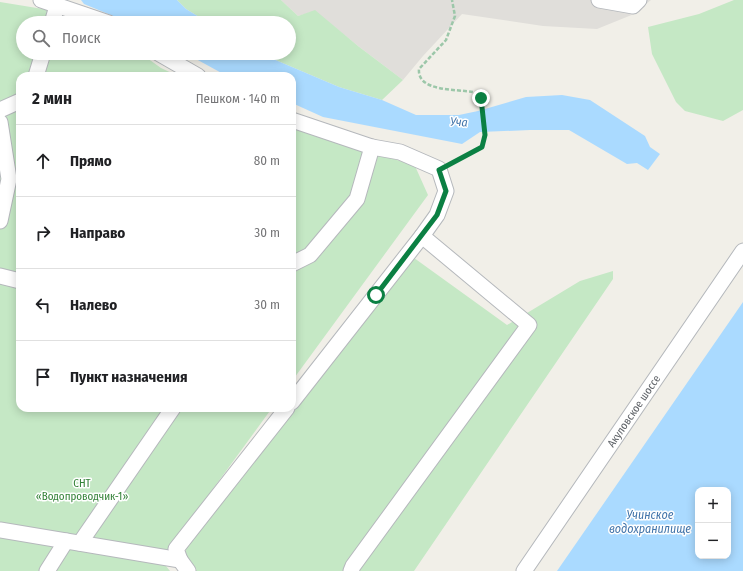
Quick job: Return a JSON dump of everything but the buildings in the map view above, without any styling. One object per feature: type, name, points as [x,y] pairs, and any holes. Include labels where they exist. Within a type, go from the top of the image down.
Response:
[{"type":"street","points":[[41,0],[88,16]]},
{"type":"street","points":[[599,0],[632,6],[639,0]]},
{"type":"street","points":[[54,16],[57,6]]},
{"type":"street","points":[[37,72],[41,60]]},
{"type":"street","points":[[170,60],[191,72]]},
{"type":"street","points":[[0,110],[16,103]]},
{"type":"street","points":[[296,121],[372,147],[400,152],[439,170],[446,191],[437,215],[422,236],[296,397]]},
{"type":"street","points":[[0,122],[9,179],[0,221]]},
{"type":"street","points":[[296,262],[310,255],[357,199],[372,147]]},
{"type":"street","points":[[351,571],[357,559],[530,325],[422,236]]},
{"type":"street","name":"Акуловское шоссе","points":[[524,571],[743,250]]},
{"type":"street","points":[[0,276],[16,280]]},
{"type":"street","points":[[47,571],[73,542],[170,412]]},
{"type":"street","points":[[184,565],[176,549],[284,412]]},
{"type":"street","points":[[0,530],[73,542],[184,565]]},
{"type":"path","points":[[439,170],[482,147],[485,135],[481,98],[473,92],[435,88],[421,80],[418,74],[419,69],[446,40],[455,16],[452,0]]},
{"type":"shaded area","points":[[281,0],[651,0],[634,14],[597,29],[543,26],[462,14],[403,80],[315,11],[298,16]]},
{"type":"green space","points":[[177,0],[281,0],[298,16],[315,10],[358,46],[403,80],[382,100],[339,87],[275,60],[296,60],[296,16],[198,16],[186,9]]},
{"type":"green space","points":[[734,0],[743,0],[743,110],[723,121],[685,111],[676,102],[652,54],[648,27],[699,14]]},
{"type":"green space","name":"СНТ «Водопроводчик-1»","points":[[0,2],[43,9],[62,16],[16,16],[16,60],[150,60],[170,72],[16,72],[16,412],[269,412],[161,560],[170,571],[0,571]]},
{"type":"green space","points":[[296,126],[415,166],[428,195],[296,376]]},
{"type":"green space","points":[[403,250],[507,325],[580,281],[613,271],[613,279],[414,571],[194,571],[184,558],[188,541],[283,412],[296,412],[296,395]]},
{"type":"water","points":[[81,0],[177,0],[186,9],[198,16],[113,16],[84,4]]},
{"type":"water","name":"Уча","points":[[198,60],[275,60],[339,87],[382,100],[416,115],[459,115],[526,97],[562,95],[590,100],[645,136],[650,147],[660,154],[648,170],[637,163],[627,164],[569,130],[480,132],[462,144],[323,117],[296,105],[296,72],[220,72]]},
{"type":"water","name":"Учинское водохранилище","points":[[743,302],[743,571],[557,571]]},
{"type":"route","points":[[376,295],[437,215],[446,191],[439,170],[482,147],[485,135],[481,98]]}]
